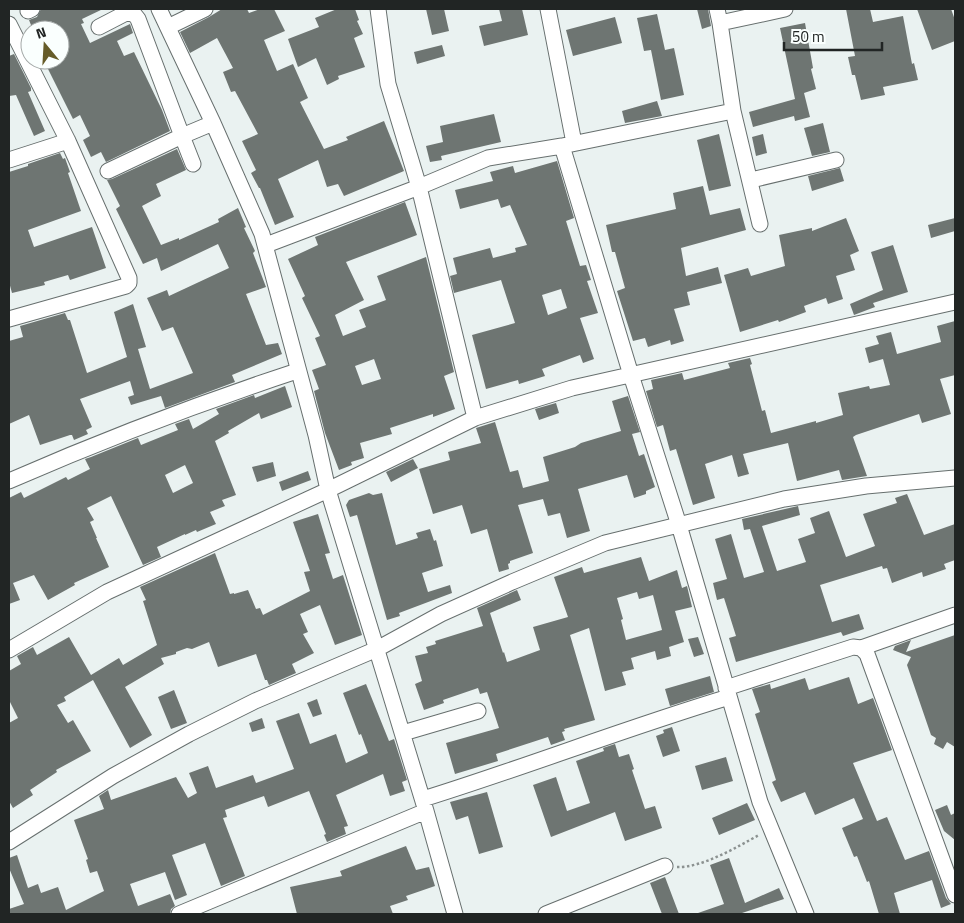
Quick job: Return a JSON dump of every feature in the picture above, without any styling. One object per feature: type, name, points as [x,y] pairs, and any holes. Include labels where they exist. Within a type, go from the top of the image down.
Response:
[{"type":"street","points":[[158,9],[213,122],[266,245],[297,371],[316,435],[328,490],[425,805],[455,914]]},
{"type":"street","points":[[168,27],[205,9]]},
{"type":"street","points":[[378,9],[388,84],[419,187],[475,418]]},
{"type":"street","points":[[548,9],[568,144],[631,374],[679,525],[760,802],[806,914]]},
{"type":"street","points":[[760,224],[733,111],[718,16],[785,9]]},
{"type":"street","points":[[100,27],[126,13],[134,14],[138,19],[193,164]]},
{"type":"street","points":[[9,24],[68,141],[129,278],[129,283],[126,286],[9,319]]},
{"type":"street","points":[[266,245],[419,187],[488,158],[733,111]]},
{"type":"street","points":[[108,171],[213,122]]},
{"type":"street","points":[[9,160],[68,141]]},
{"type":"street","points":[[751,180],[836,160]]},
{"type":"street","points":[[9,650],[107,592],[328,490],[475,418],[572,388],[955,302]]},
{"type":"street","points":[[9,481],[246,388],[297,371]]},
{"type":"street","points":[[9,842],[113,776],[189,734],[255,701],[376,649],[441,614],[605,543],[784,499],[866,486],[955,478]]},
{"type":"street","points":[[179,914],[468,785],[654,720],[853,647],[861,648],[955,614]]},
{"type":"street","points":[[861,648],[867,654],[955,895]]},
{"type":"street","points":[[402,733],[478,711]]},
{"type":"street","points":[[546,914],[665,866]]},
{"type":"path","points":[[665,866],[685,867],[728,853],[770,829]]},
{"type":"building","points":[[41,9],[103,9],[82,19],[84,23],[81,24],[90,43],[130,24],[133,33],[117,41],[124,56],[134,52],[170,131],[106,162],[101,152],[91,157],[83,140],[90,136],[80,115],[73,119],[48,70],[70,70],[70,20],[29,20],[37,17]]},
{"type":"building","points":[[222,9],[247,9],[249,13],[260,9],[274,9],[285,31],[264,40],[277,71],[293,64],[308,98],[300,102],[324,149],[348,140],[346,137],[384,121],[404,171],[344,196],[338,184],[327,187],[318,160],[278,179],[294,217],[275,225],[260,188],[251,173],[256,170],[242,141],[258,134],[235,91],[231,92],[223,72],[233,68],[217,38],[190,53],[180,32]]},
{"type":"building","points":[[337,9],[355,9],[359,20],[357,21],[363,34],[354,38],[365,67],[338,76],[339,79],[327,85],[316,58],[298,67],[288,39],[319,27],[315,18]]},
{"type":"building","points":[[426,9],[444,9],[449,31],[432,35]]},
{"type":"building","points":[[499,9],[522,9],[528,35],[484,46],[479,26],[502,21]]},
{"type":"building","points":[[697,9],[708,9],[711,26],[702,29]]},
{"type":"building","points":[[846,9],[870,9],[873,22],[903,16],[912,64],[914,63],[918,80],[883,87],[885,95],[861,100],[848,57],[855,56]]},
{"type":"building","points":[[917,9],[951,9],[955,20],[955,41],[932,50]]},
{"type":"building","points":[[657,14],[665,50],[674,48],[684,95],[661,100],[651,50],[644,51],[637,18]]},
{"type":"building","points":[[615,17],[622,43],[573,56],[566,30]]},
{"type":"building","points":[[805,23],[813,68],[811,69],[816,89],[804,93],[810,117],[795,121],[794,116],[753,127],[749,112],[795,99],[780,28]]},
{"type":"building","points":[[442,45],[445,56],[417,64],[414,52]]},
{"type":"building","points":[[14,54],[20,70],[22,70],[31,88],[31,91],[28,92],[45,131],[34,136],[16,95],[9,96],[9,56]]},
{"type":"building","points":[[657,101],[662,116],[625,123],[622,111]]},
{"type":"building","points":[[494,114],[501,142],[441,156],[442,160],[430,162],[426,146],[443,142],[440,126]]},
{"type":"building","points":[[823,123],[830,152],[812,156],[804,128]]},
{"type":"building","points":[[719,134],[731,186],[709,191],[697,140]]},
{"type":"building","points":[[763,134],[767,153],[756,156],[752,137]]},
{"type":"building","points":[[177,149],[186,170],[156,184],[161,196],[142,206],[161,245],[179,238],[179,240],[219,222],[218,219],[238,208],[246,227],[244,228],[255,251],[253,253],[266,287],[246,294],[266,345],[278,343],[282,354],[232,375],[235,382],[165,408],[161,396],[131,405],[128,397],[134,395],[130,381],[80,399],[92,427],[86,430],[88,434],[74,440],[72,435],[70,435],[40,445],[29,415],[9,424],[9,341],[23,337],[20,326],[65,313],[68,320],[70,320],[87,373],[127,357],[114,312],[133,304],[146,347],[138,349],[150,389],[193,373],[173,327],[162,331],[147,298],[167,290],[169,296],[229,268],[218,244],[161,271],[157,258],[143,264],[116,209],[120,206],[107,180]]},
{"type":"building","points":[[60,153],[63,159],[65,158],[81,211],[28,230],[34,247],[92,227],[106,268],[70,280],[68,275],[44,282],[45,285],[12,293],[9,282],[9,172]]},
{"type":"building","points":[[557,161],[574,218],[566,221],[580,266],[586,265],[591,280],[587,281],[598,313],[580,318],[594,359],[583,363],[580,355],[542,369],[545,376],[519,384],[518,380],[486,389],[472,335],[515,323],[501,280],[454,293],[450,276],[457,274],[453,258],[490,248],[493,258],[516,252],[515,248],[527,245],[510,205],[501,208],[498,199],[460,209],[455,190],[493,181],[490,172],[513,166],[515,173]],"holes":[[[561,289],[567,308],[548,315],[542,295]]]},
{"type":"building","points":[[840,168],[844,181],[812,191],[808,176]]},
{"type":"building","points":[[703,186],[710,215],[740,208],[746,230],[681,248],[686,276],[718,267],[722,283],[687,292],[690,305],[674,309],[684,341],[671,345],[670,340],[648,347],[645,338],[633,341],[617,291],[625,288],[615,252],[612,252],[606,225],[676,209],[673,193]]},
{"type":"building","points":[[405,202],[417,235],[346,262],[364,300],[335,315],[343,336],[366,327],[359,310],[386,300],[377,276],[426,257],[454,372],[444,376],[455,409],[433,417],[433,414],[390,428],[392,434],[360,443],[364,458],[351,462],[352,465],[339,470],[325,433],[314,391],[319,389],[312,370],[326,365],[315,338],[320,336],[302,298],[305,296],[288,259],[318,245],[315,237]],"holes":[[[374,359],[381,379],[362,385],[355,366]]]},
{"type":"building","points":[[846,218],[859,251],[850,255],[855,270],[836,276],[843,299],[828,304],[826,298],[804,306],[806,312],[779,322],[778,320],[740,332],[724,275],[748,268],[751,276],[785,266],[779,235],[812,228],[812,231]]},
{"type":"building","points":[[955,218],[955,231],[931,238],[928,225]]},
{"type":"building","points":[[893,245],[908,292],[873,303],[875,307],[854,315],[850,304],[883,290],[871,252]]},
{"type":"building","points":[[955,321],[955,375],[940,379],[951,414],[922,423],[919,414],[853,437],[867,476],[842,480],[839,470],[797,481],[788,443],[743,454],[749,474],[738,477],[732,455],[705,464],[715,498],[693,505],[676,449],[670,451],[663,425],[657,427],[646,391],[653,389],[651,380],[682,373],[684,380],[730,368],[728,363],[750,358],[752,364],[750,365],[762,411],[765,410],[771,433],[843,415],[838,393],[869,386],[870,389],[890,385],[883,359],[869,363],[865,348],[879,344],[876,336],[891,332],[897,354],[941,342],[937,326]]},
{"type":"building","points":[[285,386],[292,407],[261,419],[259,413],[215,441],[236,495],[222,500],[225,506],[210,512],[216,524],[197,532],[196,530],[185,534],[157,547],[161,557],[143,565],[111,496],[87,508],[94,520],[90,522],[109,567],[74,583],[75,585],[48,600],[34,575],[13,583],[20,600],[9,604],[9,498],[21,492],[24,498],[66,477],[68,480],[90,469],[85,459],[138,438],[141,445],[178,430],[175,424],[189,419],[193,429],[219,414],[216,409],[254,395],[255,398]],"holes":[[[185,465],[193,483],[173,493],[165,475]]]},
{"type":"building","points":[[628,396],[640,432],[632,434],[639,456],[644,454],[655,487],[646,491],[646,494],[634,498],[627,475],[578,489],[590,531],[567,538],[560,513],[548,516],[543,499],[518,505],[533,553],[510,561],[508,564],[509,569],[499,572],[487,529],[471,534],[462,505],[433,514],[419,469],[450,460],[448,452],[481,443],[476,428],[495,422],[510,472],[518,470],[523,488],[549,481],[543,457],[621,431],[612,401]]},
{"type":"building","points":[[556,403],[559,413],[539,420],[535,409]]},
{"type":"building","points":[[413,459],[418,468],[391,482],[386,472]]},
{"type":"building","points":[[273,462],[276,476],[257,482],[252,467]]},
{"type":"building","points":[[308,471],[311,480],[282,491],[279,482]]},
{"type":"building","points":[[369,493],[373,495],[382,493],[396,545],[418,538],[416,533],[430,529],[434,541],[436,540],[443,566],[422,573],[428,592],[450,585],[452,593],[399,613],[400,616],[387,620],[357,515],[350,517],[346,505],[349,500]]},
{"type":"building","points":[[907,494],[924,535],[955,524],[955,560],[944,564],[946,569],[923,577],[922,572],[892,583],[887,568],[883,569],[882,566],[820,585],[832,622],[859,614],[864,629],[843,636],[841,632],[736,662],[729,638],[736,636],[724,598],[717,600],[713,583],[727,579],[715,539],[731,534],[744,578],[764,572],[750,529],[744,530],[742,519],[798,506],[800,515],[762,526],[777,571],[806,562],[798,539],[815,533],[810,518],[829,511],[846,557],[875,546],[863,514],[897,503],[895,498]]},
{"type":"building","points":[[318,514],[330,553],[325,554],[333,579],[343,575],[362,635],[335,645],[320,605],[300,614],[308,632],[303,634],[314,653],[292,664],[296,673],[269,685],[267,680],[265,680],[256,654],[218,667],[209,642],[161,658],[164,664],[125,687],[152,735],[130,748],[93,680],[64,697],[66,701],[57,705],[68,723],[73,720],[91,751],[56,770],[57,772],[30,790],[33,795],[13,808],[9,801],[9,723],[18,718],[9,700],[9,671],[21,664],[17,656],[33,647],[37,655],[69,637],[91,675],[119,658],[123,665],[157,645],[143,601],[146,600],[140,587],[215,553],[230,594],[248,590],[256,609],[260,608],[263,615],[310,591],[304,572],[310,571],[293,522]]},
{"type":"building","points":[[641,557],[649,581],[677,570],[682,588],[687,586],[692,607],[675,611],[684,642],[669,647],[671,656],[657,660],[655,651],[631,658],[634,669],[622,672],[626,685],[605,691],[589,628],[570,635],[595,720],[564,729],[565,731],[562,732],[565,740],[551,745],[548,737],[496,754],[498,761],[455,774],[446,743],[499,728],[487,692],[480,694],[478,688],[443,700],[444,703],[424,710],[415,684],[422,681],[415,656],[428,653],[426,647],[436,644],[435,641],[483,626],[477,608],[517,590],[521,600],[490,613],[503,653],[507,662],[540,650],[533,627],[568,617],[554,577],[582,567],[584,573]],"holes":[[[637,592],[639,599],[653,595],[662,630],[626,640],[617,598]]]},
{"type":"building","points":[[955,635],[955,747],[947,742],[943,749],[934,744],[936,738],[931,735],[907,665],[911,657],[893,650],[895,646],[911,640],[906,652]]},
{"type":"building","points":[[698,637],[704,654],[694,657],[688,639]]},
{"type":"building","points":[[710,676],[714,692],[670,706],[665,689]]},
{"type":"building","points":[[849,677],[858,704],[873,698],[892,750],[853,763],[877,821],[887,817],[905,860],[929,851],[946,898],[951,904],[941,908],[932,880],[894,893],[900,914],[879,914],[869,881],[867,882],[857,856],[854,857],[842,828],[863,819],[854,798],[815,815],[805,792],[781,802],[772,782],[776,780],[755,714],[760,712],[752,689],[770,684],[771,689],[805,678],[809,690]]},
{"type":"building","points":[[366,684],[389,741],[394,739],[407,780],[402,782],[405,791],[390,796],[383,774],[336,795],[348,826],[344,827],[346,834],[327,842],[324,835],[326,834],[309,791],[268,807],[264,796],[225,810],[227,817],[223,818],[245,876],[221,886],[205,843],[172,855],[187,895],[175,900],[165,872],[130,884],[138,906],[170,894],[175,906],[171,909],[170,914],[9,914],[9,909],[24,904],[9,868],[9,858],[17,855],[28,888],[38,884],[41,893],[58,887],[66,910],[104,891],[97,871],[90,873],[86,860],[88,859],[74,820],[104,809],[99,796],[108,790],[111,800],[176,777],[188,798],[197,793],[189,773],[208,766],[216,788],[253,775],[256,783],[294,769],[276,721],[299,713],[310,744],[336,734],[346,763],[368,753],[343,693]]},
{"type":"building","points":[[174,690],[187,723],[171,729],[158,697]]},
{"type":"building","points":[[317,699],[322,714],[313,717],[307,703]]},
{"type":"building","points":[[262,718],[265,728],[252,732],[249,723]]},
{"type":"building","points":[[672,727],[680,751],[663,757],[656,736],[664,733],[663,730]]},
{"type":"building","points":[[615,744],[619,757],[629,754],[634,769],[632,770],[645,809],[655,806],[662,828],[625,841],[615,812],[551,837],[533,785],[556,777],[567,811],[590,803],[576,761],[604,751],[603,748]]},
{"type":"building","points":[[726,757],[733,781],[702,790],[695,766]]},
{"type":"building","points":[[487,792],[503,847],[479,854],[468,816],[456,820],[450,802]]},
{"type":"building","points":[[747,803],[755,820],[719,835],[712,818]]},
{"type":"building","points":[[947,805],[951,815],[955,813],[955,840],[944,831],[935,810]]},
{"type":"building","points":[[406,846],[416,870],[429,867],[435,886],[406,896],[408,900],[390,906],[393,914],[297,914],[290,887],[342,876],[340,871]]},
{"type":"building","points":[[729,858],[745,903],[779,888],[784,899],[739,914],[698,914],[724,904],[710,865]]},
{"type":"building","points":[[665,877],[679,914],[662,914],[650,883]]}]
